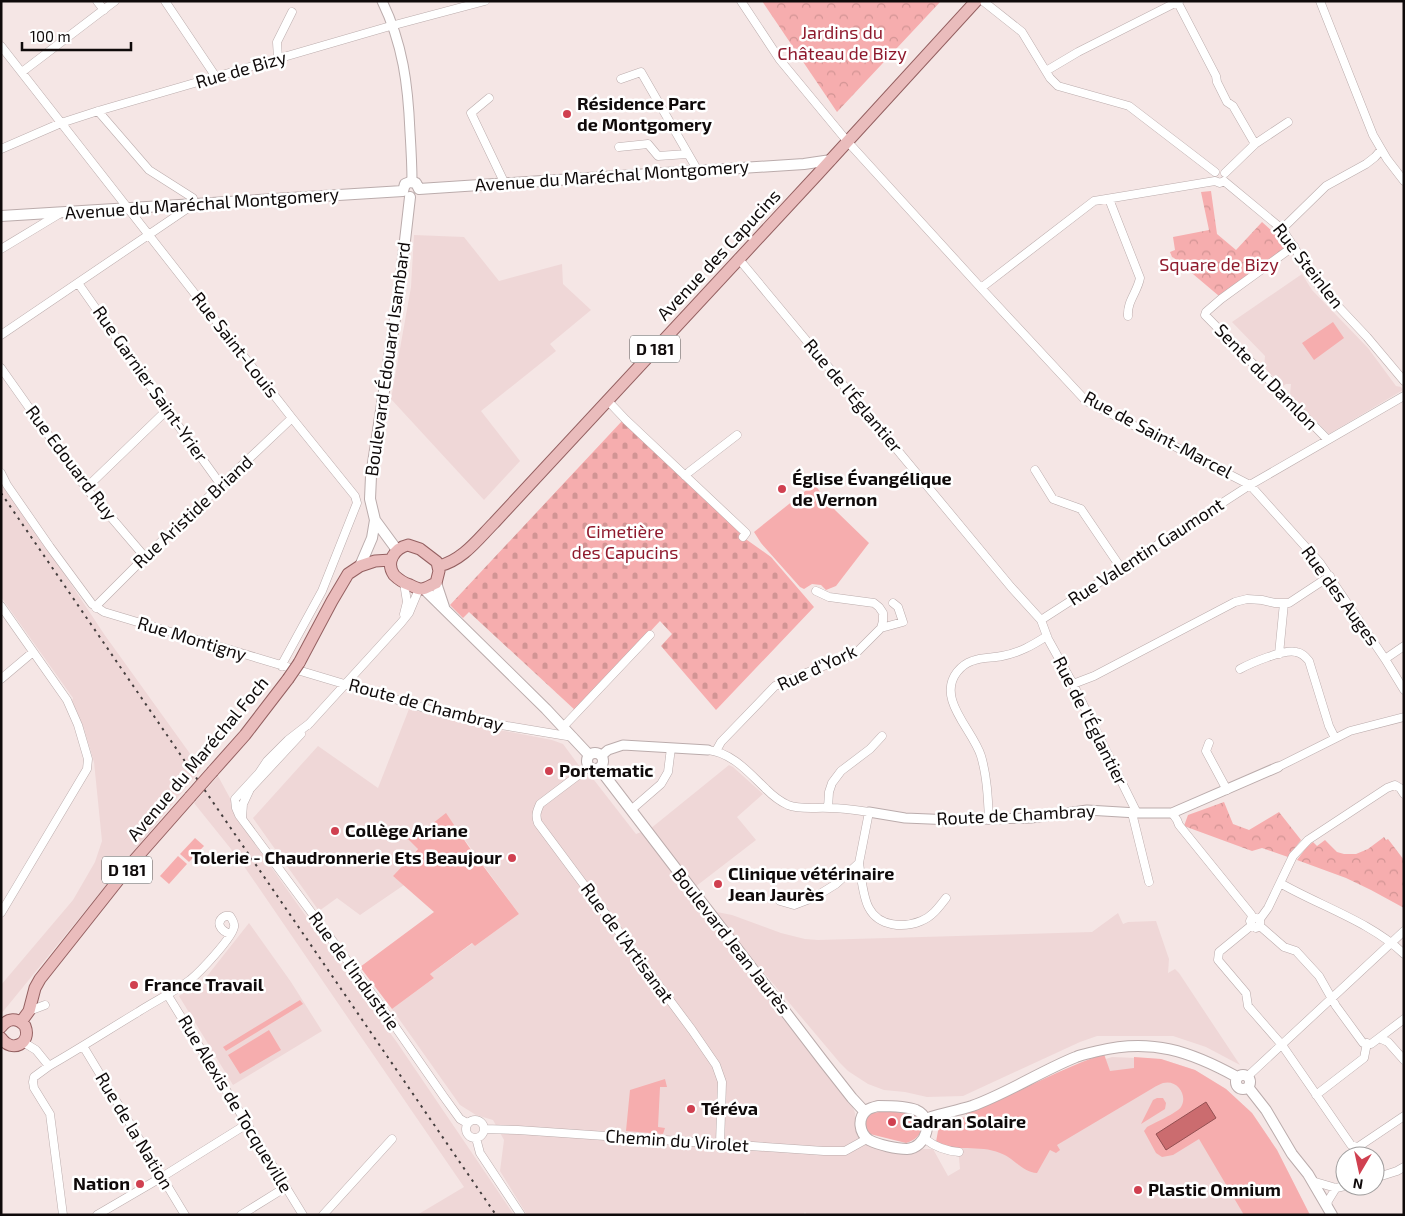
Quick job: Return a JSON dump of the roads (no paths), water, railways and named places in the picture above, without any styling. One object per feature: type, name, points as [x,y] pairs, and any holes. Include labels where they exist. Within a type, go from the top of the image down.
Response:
[{"type":"main road","name":"Avenue des Capucins","points":[[439,566],[450,563],[463,554],[500,516],[976,1]]},
{"type":"main road","name":"Avenue du Maréchal Montgomery","points":[[415,185],[505,184],[804,164],[831,160]]},
{"type":"main road","points":[[804,164],[816,176]]},
{"type":"main road","points":[[406,194],[416,196],[415,185]]},
{"type":"main road","name":"Avenue du Maréchal Montgomery","points":[[1,216],[194,204],[406,194]]},
{"type":"main road","name":"Boulevard Édouard Isambard","points":[[394,555],[375,520],[370,499],[371,476],[400,293],[406,194]]},
{"type":"main road","name":"Boulevard Édouard Isambard","points":[[360,566],[372,538],[375,520]]},
{"type":"main road","points":[[360,566],[394,555],[401,547],[413,546],[437,562],[439,566],[436,583],[444,608]]},
{"type":"main road","points":[[394,555],[391,569],[394,574]]},
{"type":"main road","name":"Avenue du Maréchal Foch","points":[[21,1022],[29,1011],[35,988],[40,979],[131,864],[246,735],[299,663],[340,585],[348,574],[360,566]]},
{"type":"main road","points":[[340,585],[368,570],[379,569],[388,571],[404,583],[421,589],[444,608],[574,737],[589,755]]},
{"type":"main road","points":[[421,589],[436,583]]},
{"type":"main road","points":[[595,753],[601,756],[603,763],[594,768],[586,762],[589,755],[595,753]]},
{"type":"main road","name":"Boulevard Jean Jaurès","points":[[594,768],[631,810],[840,1083],[865,1112]]},
{"type":"main road","points":[[1,1055],[20,1044],[26,1038],[27,1030],[21,1022],[13,1019],[2,1024]]},
{"type":"main road","points":[[2,1042],[8,1045],[20,1044]]},
{"type":"main road","points":[[925,1120],[932,1116],[973,1106],[1077,1056],[1127,1046],[1154,1046],[1188,1054],[1219,1067],[1236,1077],[1235,1082],[1241,1089],[1248,1082],[1292,1154],[1312,1181],[1328,1212]]},
{"type":"main road","points":[[878,1106],[916,1110],[925,1120],[927,1130],[925,1139],[918,1146],[906,1149],[878,1143],[867,1138],[861,1130],[860,1122],[865,1112],[878,1106]]},
{"type":"main road","points":[[1292,1154],[1302,1177],[1328,1212]]},
{"type":"street","points":[[97,1],[104,10]]},
{"type":"street","points":[[22,72],[115,1]]},
{"type":"street","points":[[165,1],[216,77]]},
{"type":"street","points":[[382,1],[398,39],[404,64],[409,96],[415,185]]},
{"type":"street","name":"Rue de Bizy","points":[[1,149],[61,123],[98,111],[486,1]]},
{"type":"street","points":[[741,1],[780,60],[848,141]]},
{"type":"street","points":[[983,1],[1022,32],[1050,78],[1058,86],[1129,106],[1215,172]]},
{"type":"street","points":[[1320,1],[1373,135],[1381,150],[1404,181]]},
{"type":"street","points":[[1046,71],[1078,52],[1178,2],[1216,76],[1216,82],[1227,102],[1233,106],[1255,144]]},
{"type":"street","points":[[278,60],[277,42],[292,12]]},
{"type":"street","name":"Rue Saint-Louis","points":[[1,46],[355,496],[357,503],[322,591],[280,666]]},
{"type":"street","points":[[621,79],[641,72],[698,171]]},
{"type":"street","points":[[489,98],[471,114],[505,184]]},
{"type":"street","points":[[1,335],[194,204],[194,198],[149,170],[98,111]]},
{"type":"street","points":[[981,288],[1094,201],[1215,181],[1220,183],[1255,144],[1288,122]]},
{"type":"street","name":"Rue de Saint-Marcel","points":[[848,141],[1086,401],[1250,485],[1404,396]]},
{"type":"street","points":[[619,146],[648,144],[658,156],[687,154]]},
{"type":"street","points":[[1282,229],[1326,186],[1366,164],[1381,150]]},
{"type":"street","points":[[1215,172],[1221,170],[1225,177]]},
{"type":"street","points":[[1215,172],[1213,176],[1215,181]]},
{"type":"street","name":"Rue Steinlen","points":[[1225,177],[1282,229],[1319,286],[1367,337],[1404,381]]},
{"type":"street","points":[[1109,199],[1140,278],[1138,288],[1128,306],[1128,316]]},
{"type":"street","points":[[1,249],[60,212]]},
{"type":"street","name":"Sente du Damlon","points":[[1294,246],[1221,299],[1205,315],[1327,440]]},
{"type":"street","name":"Rue de l'Églantier","points":[[738,258],[1011,587],[1041,620],[1047,636],[1073,684],[1135,813],[1150,882]]},
{"type":"street","name":"Rue Garnier Saint-Yrier","points":[[78,283],[222,485]]},
{"type":"street","name":"Rue Edouard Ruy","points":[[1,368],[86,488],[145,557]]},
{"type":"street","points":[[608,401],[746,533],[743,537]]},
{"type":"street","points":[[86,488],[167,410]]},
{"type":"street","name":"Rue Aristide Briand","points":[[96,608],[145,557],[292,418]]},
{"type":"street","points":[[685,476],[737,435]]},
{"type":"street","points":[[1035,470],[1053,499],[1080,509],[1121,568]]},
{"type":"street","points":[[1,473],[7,485],[50,547],[96,608]]},
{"type":"street","name":"Rue Valentin Gaumont","points":[[1041,620],[1250,485]]},
{"type":"street","name":"Rue des Auges","points":[[1250,485],[1330,576],[1404,690]]},
{"type":"street","points":[[1073,684],[1094,676],[1235,602],[1247,599],[1289,603],[1330,576]]},
{"type":"street","points":[[401,623],[406,602],[404,583]]},
{"type":"street","points":[[242,818],[244,799],[250,789],[409,614],[421,589]]},
{"type":"street","points":[[816,591],[829,597],[874,603],[880,607],[883,613],[881,628]]},
{"type":"street","points":[[881,628],[904,622],[898,607],[893,603]]},
{"type":"street","points":[[1279,654],[1284,603]]},
{"type":"street","points":[[1,606],[67,700],[78,725],[88,759],[87,769],[1,913]]},
{"type":"street","name":"Rue Montigny","points":[[96,608],[280,666]]},
{"type":"street","name":"Rue d'York","points":[[712,751],[775,686],[858,652],[881,628]]},
{"type":"street","points":[[563,727],[650,634]]},
{"type":"street","points":[[989,820],[986,774],[980,753],[954,706],[951,692],[953,678],[961,667],[972,660],[1021,652],[1047,636]]},
{"type":"street","points":[[1385,659],[1404,646]]},
{"type":"street","points":[[1,679],[33,652]]},
{"type":"street","points":[[1240,669],[1250,663],[1288,652],[1304,655],[1309,661],[1329,726],[1335,738]]},
{"type":"street","name":"Route de Chambray","points":[[280,666],[441,713],[501,726],[574,737]]},
{"type":"street","name":"Route de Chambray","points":[[601,756],[608,750],[623,745],[712,751],[726,755],[739,764],[776,798],[788,805],[803,808],[849,809],[905,818],[953,820],[1031,818],[1087,810],[1135,813],[1172,812],[1278,767],[1350,730],[1404,717]]},
{"type":"street","name":"Rue de l'Industrie","points":[[310,723],[288,740],[266,761],[259,773],[240,794],[235,802],[239,815],[383,1010],[460,1119],[467,1123]]},
{"type":"street","points":[[828,808],[829,792],[832,783],[840,771],[870,748],[882,736]]},
{"type":"street","points":[[1209,743],[1206,751],[1227,790]]},
{"type":"street","points":[[631,810],[661,784],[668,772],[671,748]]},
{"type":"street","name":"Rue de l'Artisanat","points":[[594,768],[540,804],[536,811],[538,823],[716,1065],[722,1082],[720,1144]]},
{"type":"street","points":[[1404,794],[1395,785],[1387,788],[1308,840],[1293,856],[1268,908],[1256,922],[1219,952],[1218,960],[1246,993],[1248,1006],[1282,1046],[1351,1145],[1358,1147],[1404,1116]]},
{"type":"street","points":[[869,812],[859,863],[863,890],[869,909],[876,917],[895,925],[922,921],[937,910],[946,898]]},
{"type":"street","points":[[1172,812],[1179,825],[1256,922],[1284,947],[1296,951],[1319,976],[1336,1006],[1363,1043],[1371,1044],[1404,1019]]},
{"type":"street","points":[[780,901],[794,905],[815,897],[836,884],[859,863]]},
{"type":"street","points":[[1280,883],[1367,927],[1391,942],[1404,954]]},
{"type":"street","points":[[1248,1082],[1282,1046],[1404,931]]},
{"type":"street","points":[[63,1215],[50,1114],[34,1088],[34,1077],[189,980],[214,957],[230,934]]},
{"type":"street","name":"Rue Alexis de Tocqueville","points":[[167,994],[303,1215]]},
{"type":"street","points":[[1379,1038],[1388,1042],[1404,1060]]},
{"type":"street","points":[[1316,1095],[1364,1058],[1367,1043]]},
{"type":"street","points":[[20,1044],[36,1050],[49,1066]]},
{"type":"street","name":"Rue de la Nation","points":[[83,1046],[185,1215]]},
{"type":"street","points":[[472,1120],[478,1120],[482,1123],[484,1129],[482,1135],[473,1138],[468,1135],[465,1129],[467,1123],[472,1120]]},
{"type":"street","points":[[97,1215],[247,1124]]},
{"type":"street","name":"Chemin du Virolet","points":[[484,1129],[824,1151],[845,1151],[867,1138]]},
{"type":"street","points":[[476,1138],[480,1153],[521,1215]]},
{"type":"street","points":[[925,1139],[950,1151],[959,1152]]},
{"type":"street","points":[[323,1215],[392,1140]]},
{"type":"street","points":[[1385,1175],[1404,1167]]},
{"type":"street","points":[[1312,1181],[1335,1188]]},
{"type":"street","points":[[241,1215],[286,1187]]},
{"type":"street","points":[[1328,1212],[1328,1200],[1335,1190]]},
{"type":"railway","points":[[1,493],[496,1215]]},
{"type":"place","name":"Résidence Parc de Montgomery","points":[[567,114]]},
{"type":"place","name":"Église Évangélique de Vernon","points":[[782,489]]},
{"type":"place","name":"Portematic","points":[[549,771]]},
{"type":"place","name":"Collège Ariane","points":[[335,831]]},
{"type":"place","name":"Tolerie - Chaudronnerie Ets Beaujour","points":[[512,858]]},
{"type":"place","name":"Clinique vétérinaire Jean Jaurès","points":[[718,884]]},
{"type":"place","name":"France Travail","points":[[134,985]]},
{"type":"place","name":"Téréva","points":[[691,1109]]},
{"type":"place","name":"Cadran Solaire","points":[[892,1122]]},
{"type":"place","name":"Nation","points":[[140,1184]]},
{"type":"place","name":"Plastic Omnium","points":[[1138,1190]]},
{"type":"park label","name":"Jardins du Château de Bizy","points":[[842,43]]},
{"type":"park label","name":"Square de Bizy","points":[[1219,265]]},
{"type":"park label","name":"Cimetière des Capucins","points":[[625,542]]}]
